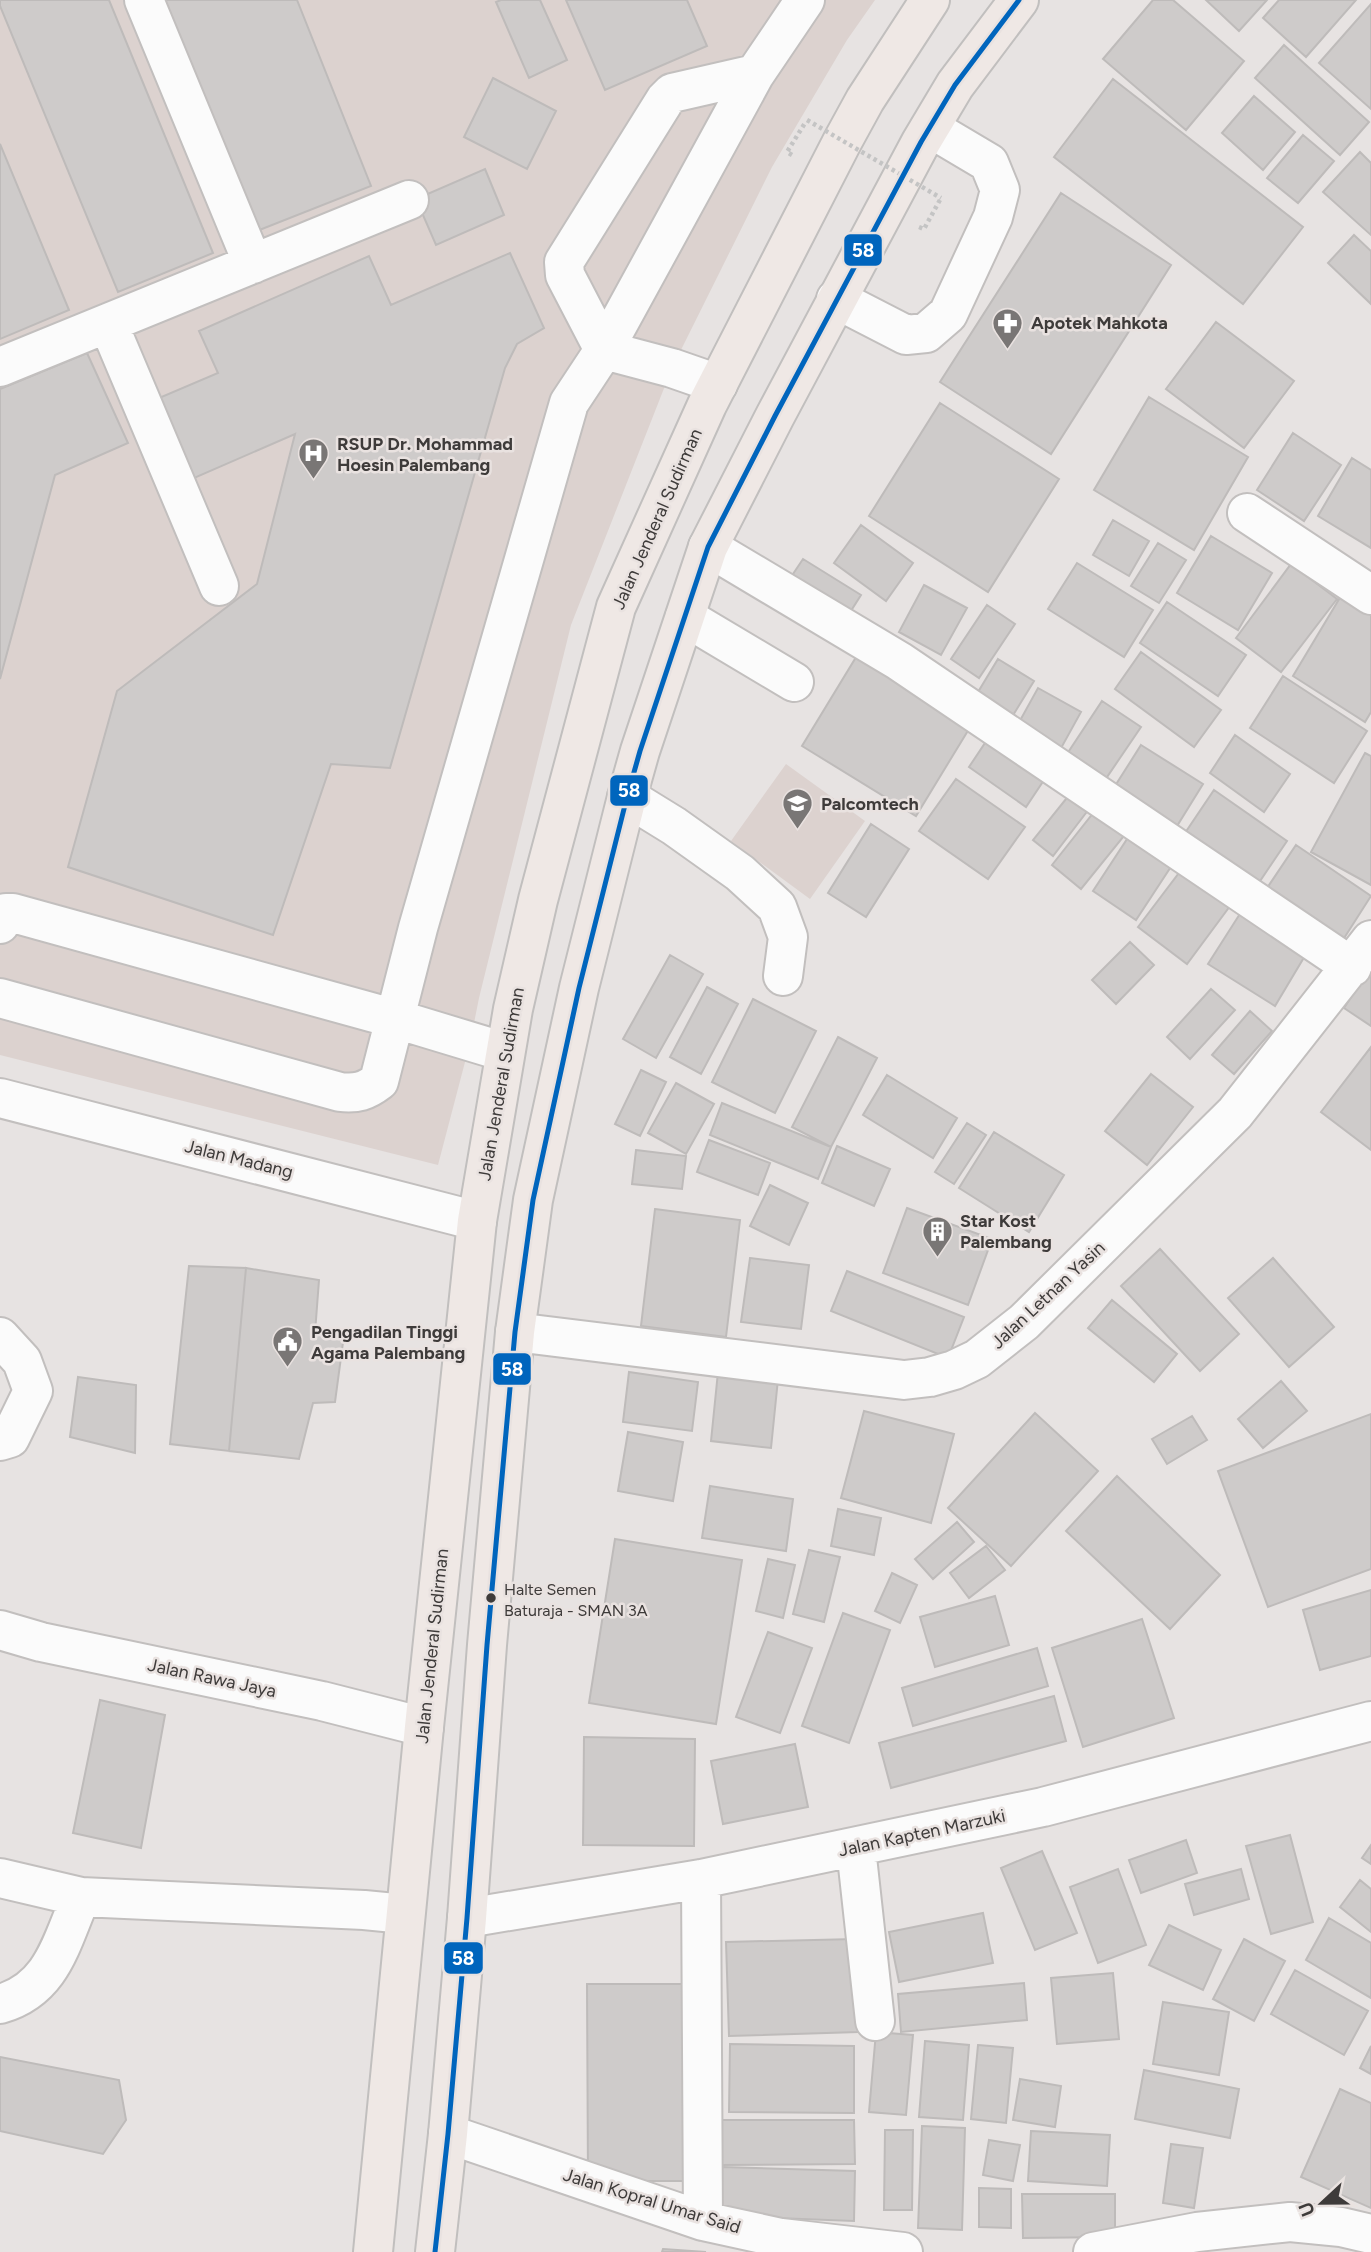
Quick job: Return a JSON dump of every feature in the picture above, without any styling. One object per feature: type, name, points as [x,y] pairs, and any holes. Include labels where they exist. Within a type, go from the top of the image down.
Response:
[{"type":"highway","name":"Jalan Jenderal Sudirman","points":[[373,2252],[477,1221],[505,1052],[538,900],[616,607],[718,384],[848,131],[930,0]]},
{"type":"highway","points":[[435,2252],[467,1918],[487,1645],[515,1332],[533,1199],[579,988],[627,797],[708,547],[836,299],[954,85],[1019,0]]},
{"type":"street","points":[[144,0],[253,264]]},
{"type":"street","points":[[0,998],[327,1088],[355,1094],[379,1081],[418,928],[569,403],[604,350],[755,74],[803,2]]},
{"type":"street","points":[[718,384],[672,368],[604,350],[565,275],[564,262],[665,100],[672,93],[755,74]]},
{"type":"street","points":[[836,299],[906,335],[926,333],[948,314],[993,217],[1000,190],[989,163],[930,128]]},
{"type":"street","points":[[0,367],[410,200]]},
{"type":"street","points":[[107,323],[219,586]]},
{"type":"street","points":[[1247,513],[1371,595]]},
{"type":"street","points":[[708,547],[920,675],[1361,953]]},
{"type":"street","points":[[685,617],[794,682]]},
{"type":"street","points":[[627,797],[674,826],[740,873],[777,907],[788,937],[783,976]]},
{"type":"street","points":[[0,924],[6,913],[13,914],[396,1019],[505,1052]]},
{"type":"street","name":"Jalan Letnan Yasin","points":[[515,1332],[904,1380],[930,1377],[954,1370],[977,1359],[1024,1322],[1236,1113],[1361,953]]},
{"type":"street","name":"Jalan Madang","points":[[0,1098],[477,1221]]},
{"type":"street","points":[[0,1337],[22,1361],[33,1391],[10,1438],[0,1440]]},
{"type":"street","name":"Jalan Rawa Jaya","points":[[0,1630],[53,1644],[322,1701],[424,1727]]},
{"type":"street","name":"Jalan Kapten Marzuki","points":[[467,1918],[701,1880],[856,1848],[1043,1807],[1371,1721]]},
{"type":"street","points":[[856,1848],[874,2021]]},
{"type":"street","points":[[0,1878],[81,1897],[405,1914]]},
{"type":"street","points":[[701,1880],[703,2221]]},
{"type":"street","points":[[0,2004],[18,1999],[37,1986],[48,1971],[81,1897]]},
{"type":"street","name":"Jalan Kopral Umar Said","points":[[448,2134],[781,2245],[903,2252]]},
{"type":"street","points":[[1093,2252],[1197,2232],[1290,2222],[1341,2227],[1371,2234]]},
{"type":"path","points":[[787,152],[807,120],[941,198],[924,229]]},
{"type":"shaded area","name":"RSUP Dr. Mohammad Hoesin Palembang","points":[[0,0],[875,0],[847,40],[772,167],[672,368],[571,625],[438,1165],[0,1055]]},
{"type":"shaded area","name":"Palcomtech","points":[[786,764],[865,821],[810,899],[731,841]]},
{"type":"building","points":[[0,0],[109,0],[213,253],[118,292],[0,6]]},
{"type":"building","points":[[150,0],[297,0],[371,186],[244,236]]},
{"type":"building","points":[[540,0],[567,60],[529,78],[496,2]]},
{"type":"building","points":[[566,0],[687,0],[707,46],[605,90]]},
{"type":"building","points":[[1153,0],[1173,0],[1244,61],[1186,130],[1103,59]]},
{"type":"building","points":[[1206,0],[1267,0],[1239,31]]},
{"type":"building","points":[[1279,0],[1356,0],[1306,57],[1263,18]]},
{"type":"building","points":[[1371,4],[1371,109],[1319,63]]},
{"type":"building","points":[[1284,45],[1369,122],[1340,155],[1255,78]]},
{"type":"building","points":[[493,78],[556,111],[527,169],[464,137]]},
{"type":"building","points":[[1113,79],[1303,227],[1243,304],[1054,157]]},
{"type":"building","points":[[1254,96],[1295,132],[1263,170],[1222,133]]},
{"type":"building","points":[[1303,135],[1334,161],[1298,203],[1267,178]]},
{"type":"building","points":[[0,144],[69,310],[0,339]]},
{"type":"building","points":[[1360,152],[1371,163],[1371,235],[1323,192]]},
{"type":"building","points":[[485,169],[504,215],[436,245],[416,199]]},
{"type":"building","points":[[1061,193],[1171,265],[1051,454],[940,382]]},
{"type":"building","points":[[1354,235],[1371,251],[1371,304],[1328,263]]},
{"type":"building","points":[[510,253],[544,328],[517,344],[505,368],[390,768],[331,764],[273,935],[68,867],[117,691],[257,584],[295,434],[185,482],[152,401],[218,373],[199,331],[369,256],[391,305]]},
{"type":"building","points":[[1216,322],[1294,381],[1244,448],[1166,389]]},
{"type":"building","points":[[87,353],[128,443],[55,475],[0,679],[0,389]]},
{"type":"building","points":[[1149,397],[1248,457],[1194,550],[1094,490]]},
{"type":"building","points":[[940,403],[1059,479],[988,592],[869,516]]},
{"type":"building","points":[[1293,433],[1341,465],[1304,521],[1257,490]]},
{"type":"building","points":[[1352,458],[1371,470],[1371,548],[1318,516]]},
{"type":"building","points":[[1113,520],[1149,541],[1129,576],[1093,555]]},
{"type":"building","points":[[861,525],[913,563],[886,601],[834,563]]},
{"type":"building","points":[[1211,536],[1272,573],[1238,630],[1177,593]]},
{"type":"building","points":[[1158,543],[1186,560],[1159,603],[1131,586]]},
{"type":"building","points":[[803,559],[861,595],[847,617],[789,580]]},
{"type":"building","points":[[1077,563],[1153,610],[1124,657],[1048,609]]},
{"type":"building","points":[[1291,564],[1337,599],[1281,672],[1236,638]]},
{"type":"building","points":[[924,585],[967,608],[941,655],[899,632]]},
{"type":"building","points":[[1344,591],[1371,608],[1371,712],[1365,722],[1293,676]]},
{"type":"building","points":[[1167,602],[1246,655],[1218,696],[1140,643]]},
{"type":"building","points":[[987,605],[1015,624],[979,678],[951,659]]},
{"type":"building","points":[[1141,652],[1221,710],[1194,747],[1115,689]]},
{"type":"building","points":[[858,654],[972,724],[916,816],[802,746]]},
{"type":"building","points":[[998,659],[1034,681],[1007,725],[972,702]]},
{"type":"building","points":[[1283,676],[1367,731],[1334,783],[1250,728]]},
{"type":"building","points":[[1038,688],[1081,712],[1060,750],[1017,726]]},
{"type":"building","points":[[1102,701],[1141,727],[1105,780],[1067,754]]},
{"type":"building","points":[[991,734],[1048,774],[1026,807],[969,767]]},
{"type":"building","points":[[1235,735],[1290,774],[1264,812],[1210,773]]},
{"type":"building","points":[[1141,745],[1203,784],[1177,826],[1115,786]]},
{"type":"building","points":[[1365,753],[1371,756],[1371,885],[1311,852]]},
{"type":"building","points":[[956,779],[1025,827],[988,879],[919,831]]},
{"type":"building","points":[[1214,790],[1287,841],[1256,887],[1183,836]]},
{"type":"building","points":[[1070,794],[1089,809],[1053,856],[1033,840]]},
{"type":"building","points":[[1098,807],[1128,831],[1081,889],[1052,865]]},
{"type":"building","points":[[871,824],[909,849],[866,917],[828,893]]},
{"type":"building","points":[[1133,830],[1176,859],[1136,920],[1093,891]]},
{"type":"building","points":[[1296,845],[1371,896],[1339,946],[1263,894]]},
{"type":"building","points":[[1185,865],[1233,902],[1187,964],[1138,927]]},
{"type":"building","points":[[1243,909],[1309,949],[1275,1006],[1208,964]]},
{"type":"building","points":[[1130,942],[1154,965],[1116,1004],[1092,980]]},
{"type":"building","points":[[670,955],[703,974],[656,1058],[623,1039]]},
{"type":"building","points":[[1371,967],[1371,1026],[1344,1008]]},
{"type":"building","points":[[707,987],[738,1004],[701,1074],[670,1057]]},
{"type":"building","points":[[1211,989],[1235,1010],[1190,1059],[1167,1037]]},
{"type":"building","points":[[753,999],[816,1031],[775,1113],[712,1082]]},
{"type":"building","points":[[1250,1011],[1272,1031],[1234,1074],[1212,1055]]},
{"type":"building","points":[[838,1037],[877,1058],[831,1147],[792,1127]]},
{"type":"building","points":[[1371,1047],[1371,1150],[1321,1112]]},
{"type":"building","points":[[641,1070],[666,1082],[640,1136],[615,1124]]},
{"type":"building","points":[[1151,1074],[1193,1107],[1147,1165],[1105,1131]]},
{"type":"building","points":[[887,1075],[957,1118],[933,1158],[863,1115]]},
{"type":"building","points":[[676,1083],[714,1104],[686,1154],[648,1133]]},
{"type":"building","points":[[722,1103],[831,1147],[818,1179],[710,1135]]},
{"type":"building","points":[[967,1123],[986,1135],[954,1184],[935,1172]]},
{"type":"building","points":[[994,1132],[1064,1175],[1029,1232],[959,1188]]},
{"type":"building","points":[[709,1140],[770,1163],[758,1195],[697,1172]]},
{"type":"building","points":[[837,1146],[890,1169],[874,1206],[822,1183]]},
{"type":"building","points":[[636,1150],[686,1156],[682,1189],[632,1184]]},
{"type":"building","points":[[770,1185],[808,1203],[789,1245],[750,1226]]},
{"type":"building","name":"Star Kost Palembang","points":[[907,1208],[992,1239],[968,1305],[883,1273]]},
{"type":"building","points":[[655,1209],[740,1220],[726,1337],[641,1326]]},
{"type":"building","points":[[1160,1249],[1239,1334],[1200,1371],[1121,1286]]},
{"type":"building","points":[[750,1258],[809,1265],[801,1329],[741,1322]]},
{"type":"building","points":[[1273,1258],[1334,1327],[1289,1367],[1228,1298]]},
{"type":"building","points":[[189,1266],[246,1268],[229,1451],[170,1444]]},
{"type":"building","name":"Pengadilan Tinggi Agama Palembang","points":[[246,1268],[319,1280],[315,1333],[344,1335],[335,1402],[313,1403],[299,1459],[229,1451]]},
{"type":"building","points":[[847,1271],[964,1317],[948,1358],[831,1311]]},
{"type":"building","points":[[1112,1300],[1177,1354],[1154,1382],[1088,1328]]},
{"type":"building","points":[[629,1372],[698,1382],[692,1431],[623,1422]]},
{"type":"building","points":[[718,1372],[778,1379],[771,1448],[711,1441]]},
{"type":"building","points":[[78,1377],[136,1385],[135,1453],[70,1437]]},
{"type":"building","points":[[1281,1381],[1307,1411],[1263,1448],[1238,1419]]},
{"type":"building","points":[[864,1411],[954,1434],[931,1523],[841,1498]]},
{"type":"building","points":[[1035,1413],[1098,1471],[1011,1566],[948,1508]]},
{"type":"building","points":[[1371,1414],[1371,1569],[1268,1607],[1218,1471]]},
{"type":"building","points":[[1192,1416],[1207,1440],[1167,1464],[1152,1439]]},
{"type":"building","points":[[628,1432],[683,1442],[673,1501],[618,1491]]},
{"type":"building","points":[[1117,1476],[1220,1575],[1170,1629],[1066,1531]]},
{"type":"building","points":[[710,1486],[793,1499],[786,1551],[702,1538]]},
{"type":"building","points":[[838,1509],[881,1518],[874,1555],[831,1546]]},
{"type":"building","points":[[957,1522],[974,1542],[933,1579],[915,1559]]},
{"type":"building","points":[[615,1539],[742,1560],[716,1724],[589,1703]]},
{"type":"building","points":[[986,1546],[1005,1570],[969,1598],[950,1573]]},
{"type":"building","points":[[809,1550],[840,1557],[824,1622],[793,1614]]},
{"type":"building","points":[[768,1559],[795,1565],[783,1618],[756,1611]]},
{"type":"building","points":[[892,1573],[917,1585],[900,1623],[875,1611]]},
{"type":"building","points":[[1371,1590],[1371,1656],[1320,1670],[1303,1610]]},
{"type":"building","points":[[995,1596],[1009,1645],[935,1667],[920,1617]]},
{"type":"building","points":[[843,1613],[890,1630],[849,1743],[802,1726]]},
{"type":"building","points":[[1142,1619],[1174,1718],[1083,1747],[1052,1648]]},
{"type":"building","points":[[768,1632],[812,1648],[780,1733],[736,1717]]},
{"type":"building","points":[[1037,1648],[1048,1686],[913,1726],[902,1688]]},
{"type":"building","points":[[1054,1696],[1066,1741],[891,1788],[879,1743]]},
{"type":"building","points":[[100,1700],[165,1715],[141,1848],[73,1833]]},
{"type":"building","points":[[584,1737],[695,1739],[694,1846],[583,1845]]},
{"type":"building","points":[[795,1744],[808,1807],[723,1824],[711,1761]]},
{"type":"building","points":[[1290,1835],[1313,1922],[1271,1934],[1246,1846]]},
{"type":"building","points":[[1186,1840],[1197,1873],[1141,1893],[1129,1860]]},
{"type":"building","points":[[1371,1845],[1371,1864],[1362,1858]]},
{"type":"building","points":[[1042,1851],[1077,1933],[1035,1950],[1001,1868]]},
{"type":"building","points":[[1118,1869],[1146,1945],[1098,1963],[1070,1887]]},
{"type":"building","points":[[1241,1869],[1249,1899],[1194,1915],[1185,1884]]},
{"type":"building","points":[[1360,1880],[1371,1889],[1371,1932],[1340,1907]]},
{"type":"building","points":[[983,1913],[993,1963],[899,1982],[889,1932]]},
{"type":"building","points":[[1329,1918],[1371,1943],[1371,1998],[1306,1960]]},
{"type":"building","points":[[1169,1925],[1221,1950],[1203,1990],[1149,1965]]},
{"type":"building","points":[[855,1939],[858,2032],[729,2036],[726,1942]]},
{"type":"building","points":[[1244,1939],[1285,1961],[1254,2021],[1213,1999]]},
{"type":"building","points":[[1295,1970],[1368,2011],[1344,2055],[1271,2014]]},
{"type":"building","points":[[1113,1973],[1119,2039],[1057,2044],[1051,1978]]},
{"type":"building","points":[[1024,1983],[1027,2020],[901,2032],[898,1994]]},
{"type":"building","points":[[587,1984],[696,1984],[696,2181],[588,2181]]},
{"type":"building","points":[[1163,2002],[1229,2012],[1219,2075],[1153,2064]]},
{"type":"building","points":[[876,2032],[913,2035],[906,2115],[869,2112]]},
{"type":"building","points":[[925,2041],[969,2045],[963,2120],[919,2117]]},
{"type":"building","points":[[730,2044],[854,2046],[854,2113],[729,2112]]},
{"type":"building","points":[[978,2045],[1013,2048],[1006,2123],[971,2119]]},
{"type":"building","points":[[1371,2046],[1371,2074],[1360,2068]]},
{"type":"building","points":[[0,2057],[119,2080],[126,2120],[103,2154],[0,2131]]},
{"type":"building","points":[[1144,2070],[1239,2089],[1230,2138],[1135,2119]]},
{"type":"building","points":[[1020,2079],[1061,2086],[1055,2127],[1013,2120]]},
{"type":"building","points":[[1340,2089],[1371,2103],[1371,2208],[1301,2177]]},
{"type":"building","points":[[720,2120],[854,2120],[855,2164],[720,2165]]},
{"type":"building","points":[[922,2126],[965,2128],[962,2230],[918,2228]]},
{"type":"building","points":[[885,2130],[913,2130],[912,2210],[884,2210]]},
{"type":"building","points":[[1031,2131],[1110,2135],[1107,2186],[1028,2181]]},
{"type":"building","points":[[989,2140],[1020,2145],[1013,2181],[983,2175]]},
{"type":"building","points":[[1171,2144],[1203,2148],[1194,2208],[1163,2203]]},
{"type":"building","points":[[722,2167],[855,2171],[854,2221],[721,2216]]},
{"type":"building","points":[[979,2188],[1011,2189],[1011,2228],[979,2227]]},
{"type":"building","points":[[1022,2194],[1115,2194],[1115,2237],[1023,2238]]},
{"type":"building","points":[[663,2249],[706,2252],[662,2252]]},
{"type":"transit line","name":"58","points":[[435,2252],[467,1918],[487,1645],[515,1332],[533,1200],[579,988],[627,797],[708,547],[921,142],[955,85],[1019,0]]},
{"type":"place","name":"Apotek Mahkota","points":[[1008,350]]},
{"type":"place","name":"RSUP Dr. Mohammad Hoesin Palembang","points":[[314,481]]},
{"type":"place","name":"Palcomtech","points":[[798,831]]},
{"type":"place","name":"Star Kost Palembang","points":[[937,1258]]},
{"type":"place","name":"Pengadilan Tinggi Agama Palembang","points":[[288,1369]]},
{"type":"place","name":"Halte Semen Baturaja - SMAN 3A","points":[[491,1598]]}]
